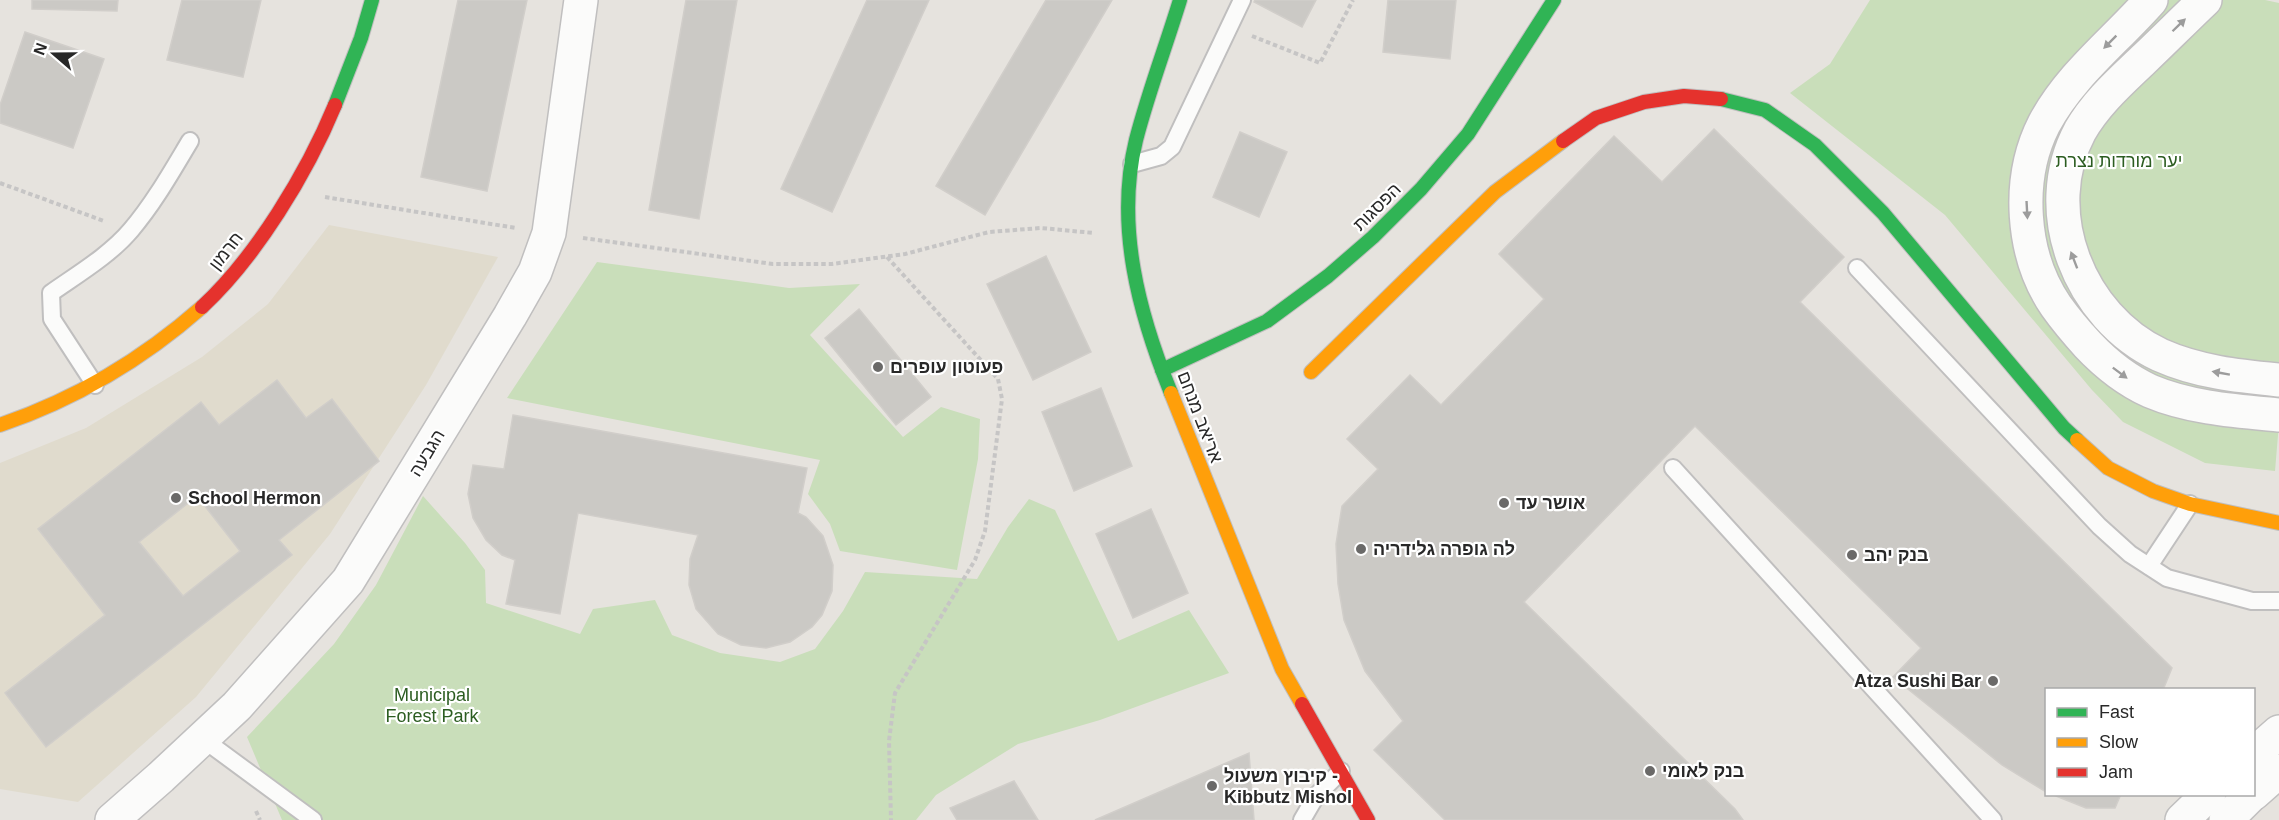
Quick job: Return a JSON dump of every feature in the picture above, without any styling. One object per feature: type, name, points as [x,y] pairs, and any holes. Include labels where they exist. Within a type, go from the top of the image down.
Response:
[{"type":"street","name":"חרמון","points":[[0,425],[20,419],[95,385],[176,330],[226,281],[267,227],[338,100],[360,43],[372,0]]},
{"type":"street","name":"הגבעה","points":[[112,820],[237,706],[307,630],[348,581],[510,316],[535,272],[549,233],[580,0]]},
{"type":"street","name":"אריאב מנחם","points":[[1180,0],[1154,79],[1136,141],[1132,164],[1128,237],[1138,293],[1162,370],[1282,669],[1368,820]]},
{"type":"street","name":"הפסגות","points":[[1162,370],[1267,321],[1328,276],[1373,237],[1421,189],[1468,134],[1554,0]]},
{"type":"street","points":[[2151,0],[2082,70],[2058,100],[2033,148],[2027,176],[2026,212],[2031,245],[2041,278],[2055,305],[2073,328],[2122,376],[2149,390],[2182,402],[2202,407],[2279,416]]},
{"type":"street","points":[[2205,0],[2094,109],[2079,133],[2069,160],[2061,214],[2073,258],[2091,294],[2108,316],[2131,337],[2157,354],[2182,364],[2239,376],[2279,380]]},
{"type":"street","points":[[1154,79],[1162,11]]},
{"type":"street","points":[[1311,372],[1495,192],[1596,118],[1644,102],[1684,96],[1725,99],[1765,110],[1815,145],[1883,213],[2064,428],[2108,468],[2153,491],[2190,504],[2279,523]]},
{"type":"street","points":[[2255,752],[2279,732]]},
{"type":"street","points":[[2255,792],[2279,771]]},
{"type":"street","points":[[2182,820],[2208,796]]},
{"type":"street","points":[[2226,820],[2251,796]]},
{"type":"lane","points":[[1132,164],[1161,156],[1172,147],[1242,0]]},
{"type":"lane","points":[[95,385],[52,319],[51,293],[99,258],[130,231],[164,184],[190,141]]},
{"type":"lane","points":[[1857,268],[2098,526],[2130,554],[2167,578],[2252,601],[2279,601]]},
{"type":"lane","points":[[1672,468],[1993,820]]},
{"type":"lane","points":[[2149,566],[2190,504]]},
{"type":"lane","points":[[203,739],[313,820]]},
{"type":"lane","points":[[1302,820],[1316,796],[1341,771]]},
{"type":"path","points":[[1229,27],[1320,63],[1353,0]]},
{"type":"path","points":[[0,183],[130,231]]},
{"type":"path","points":[[289,191],[549,233],[773,264],[832,264],[887,257],[989,232],[1041,228],[1128,237]]},
{"type":"path","points":[[887,257],[998,379],[1002,399],[985,531],[975,560],[895,693],[889,741],[891,820]]},
{"type":"shaded area","name":"School Hermon","points":[[329,225],[498,257],[426,385],[330,534],[196,697],[78,802],[0,789],[0,463],[86,428],[202,357],[268,304]]},
{"type":"green space","name":"יער מורדות נצרת","points":[[1870,0],[2265,0],[2279,3],[2279,423],[2275,471],[2205,463],[2123,422],[2092,390],[1945,215],[1790,93],[1830,64]]},
{"type":"green space","points":[[597,262],[789,288],[860,284],[810,335],[903,437],[941,407],[980,419],[978,459],[957,570],[840,551],[830,524],[808,494],[820,460],[507,398]]},
{"type":"green space","name":"Municipal Forest Park","points":[[423,496],[465,543],[485,570],[486,603],[580,634],[593,609],[655,600],[672,635],[720,653],[780,662],[815,649],[843,611],[865,572],[977,579],[1008,527],[1029,499],[1055,510],[1118,641],[1189,610],[1229,673],[1100,720],[1018,744],[936,795],[916,820],[282,820],[247,737],[334,644],[376,585]]},
{"type":"building","points":[[32,0],[118,0],[117,11],[32,9]]},
{"type":"building","points":[[182,0],[261,0],[243,77],[167,60]]},
{"type":"building","points":[[458,0],[527,0],[487,191],[421,177]]},
{"type":"building","points":[[686,0],[737,0],[699,219],[649,210]]},
{"type":"building","points":[[867,0],[929,0],[832,212],[781,189]]},
{"type":"building","points":[[1046,0],[1112,0],[985,215],[936,186]]},
{"type":"building","points":[[1255,0],[1316,0],[1302,27],[1254,2]]},
{"type":"building","points":[[1388,0],[1456,0],[1450,59],[1383,52]]},
{"type":"building","points":[[25,32],[104,59],[73,148],[0,123],[0,105]]},
{"type":"building","points":[[1714,129],[1844,257],[1800,302],[2172,668],[2164,688],[2045,688],[2045,791],[2002,765],[1893,677],[1921,648],[1695,426],[1524,602],[1735,809],[1743,820],[1445,820],[1374,750],[1403,721],[1365,671],[1344,620],[1338,584],[1336,544],[1342,506],[1378,469],[1347,439],[1410,375],[1441,405],[1544,299],[1499,254],[1614,136],[1662,182]]},
{"type":"building","points":[[1240,132],[1287,152],[1259,217],[1213,197]]},
{"type":"building","points":[[1046,256],[1091,352],[1033,380],[987,284]]},
{"type":"building","name":"פעוטון עופרים","points":[[859,309],[931,397],[896,425],[825,338]]},
{"type":"building","points":[[277,380],[306,418],[332,399],[379,461],[279,540],[292,555],[46,747],[5,693],[105,615],[38,529],[201,402],[219,425]],"holes":[[[197,496],[240,551],[183,596],[139,542]]]},
{"type":"building","points":[[1101,388],[1132,466],[1074,491],[1042,412]]},
{"type":"building","points":[[513,415],[807,468],[798,513],[806,517],[823,536],[833,565],[832,591],[822,615],[812,627],[790,642],[766,648],[741,645],[718,634],[696,609],[689,585],[690,559],[698,535],[578,513],[560,614],[506,604],[515,560],[502,555],[486,540],[473,518],[468,494],[473,465],[504,469]]},
{"type":"building","points":[[1151,509],[1188,593],[1133,618],[1096,534]]},
{"type":"building","name":"קיבוץ משעול - Kibbutz Mishol","points":[[1249,753],[1254,820],[1095,820]]},
{"type":"building","points":[[1014,781],[1038,820],[957,820],[950,808]]},
{"type":"building","points":[[2056,796],[2120,796],[2115,808],[2086,808]]},
{"type":"traffic: fast","points":[[335,105],[361,38],[372,0]]},
{"type":"traffic: fast","points":[[1171,393],[1140,301],[1129,237],[1128,205],[1130,172],[1136,140],[1180,0]]},
{"type":"traffic: fast","points":[[1162,370],[1267,321],[1328,276],[1373,237],[1421,189],[1468,134],[1554,0]]},
{"type":"traffic: fast","points":[[1721,99],[1765,110],[1815,145],[1883,213],[2064,428],[2077,440]]},
{"type":"traffic: slow","points":[[1311,372],[1495,192],[1563,141]]},
{"type":"traffic: slow","points":[[0,425],[55,403],[107,376],[156,344],[202,307]]},
{"type":"traffic: slow","points":[[1171,393],[1282,669],[1302,704]]},
{"type":"traffic: slow","points":[[2077,440],[2108,468],[2153,491],[2190,504],[2279,523]]},
{"type":"traffic: jam","points":[[1563,141],[1596,118],[1644,102],[1684,96],[1721,99]]},
{"type":"traffic: jam","points":[[202,307],[242,264],[278,213],[310,158],[335,105]]},
{"type":"traffic: jam","points":[[1302,704],[1368,820]]},
{"type":"place","name":"פעוטון עופרים","points":[[878,367]]},
{"type":"place","name":"School Hermon","points":[[176,498]]},
{"type":"place","name":"אושר עד","points":[[1504,503]]},
{"type":"place","name":"לה גופרה גלידריה","points":[[1361,549]]},
{"type":"place","name":"בנק יהב","points":[[1852,555]]},
{"type":"place","name":"Atza Sushi Bar","points":[[1993,681]]},
{"type":"place","name":"בנק לאומי","points":[[1650,771]]},
{"type":"place","name":"קיבוץ משעול - Kibbutz Mishol","points":[[1212,786]]}]
